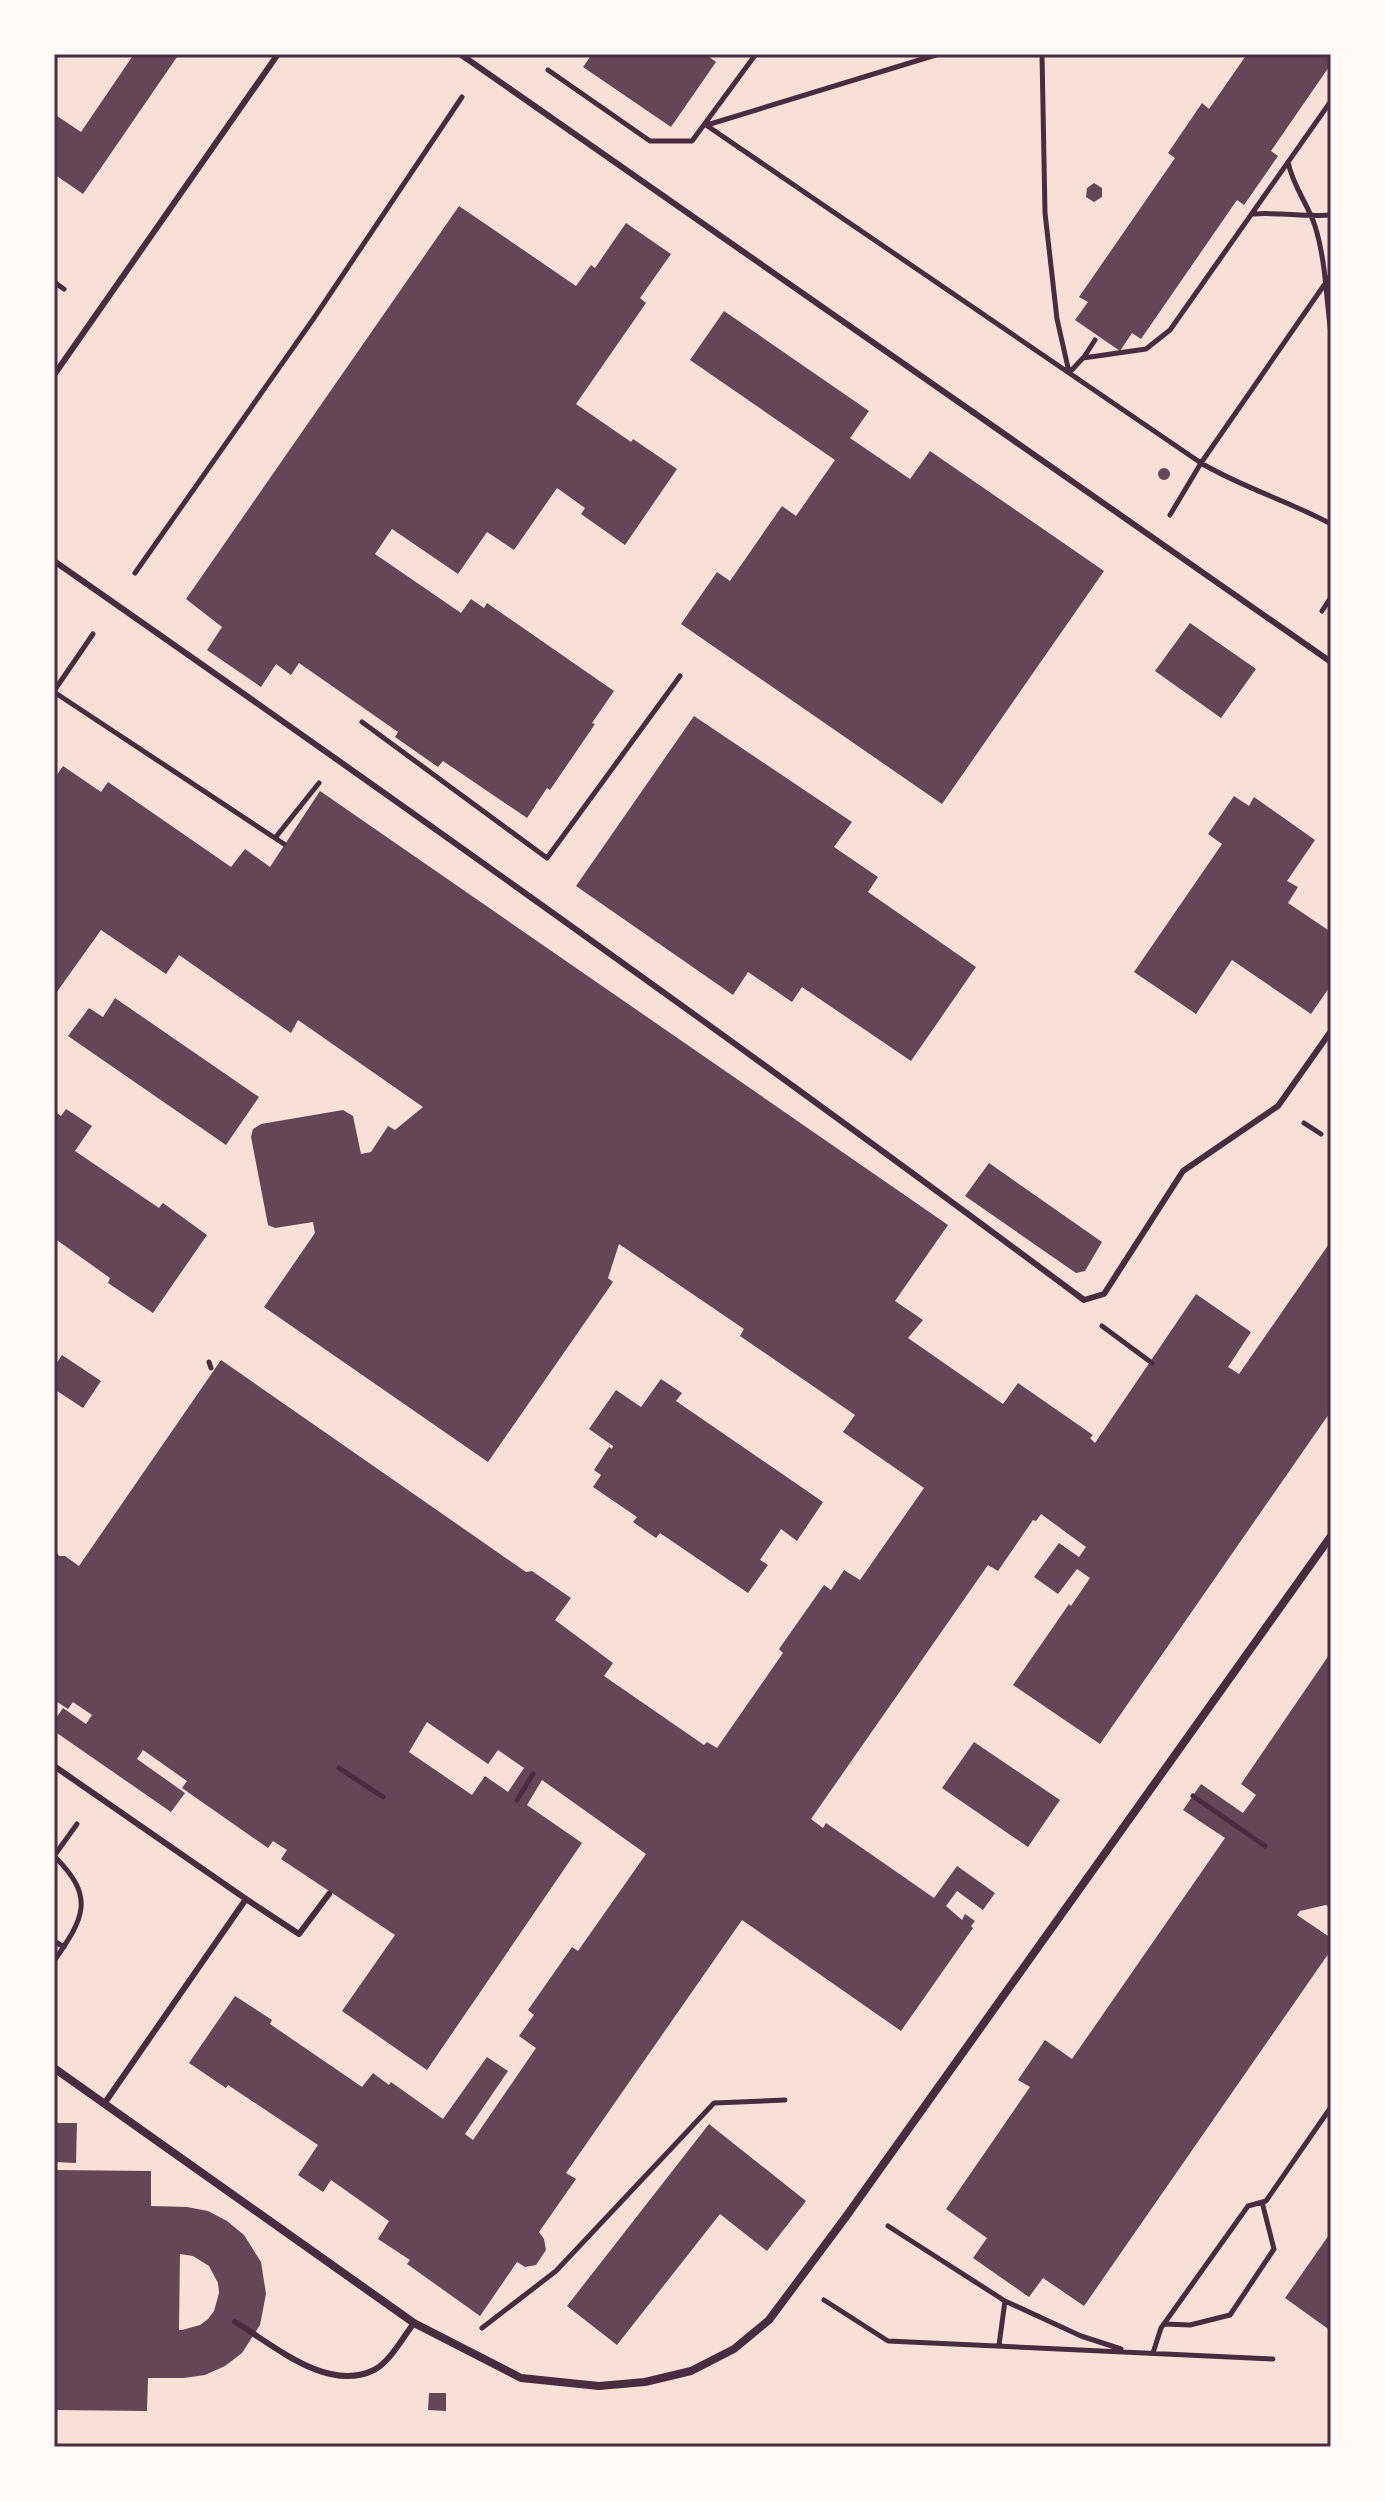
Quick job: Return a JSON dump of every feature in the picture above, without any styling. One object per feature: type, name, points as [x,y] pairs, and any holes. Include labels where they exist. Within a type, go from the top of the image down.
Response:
[{"type":"street","points":[[54,2068],[414,2323],[521,2378],[599,2386],[645,2382],[691,2371],[734,2349],[769,2320],[1331,1536]]},
{"type":"lane","points":[[54,375],[278,54]]},
{"type":"lane","points":[[460,54],[1331,662]]},
{"type":"lane","points":[[54,561],[337,758],[884,1151],[1084,1300],[1104,1294],[1183,1171],[1278,1106],[1331,1031]]},
{"type":"lane","points":[[54,1766],[299,1934],[329,1894]]},
{"type":"lane","points":[[104,2104],[246,1899]]},
{"type":"lane","points":[[235,2322],[317,2372],[339,2377],[376,2369],[414,2323]]},
{"type":"path","points":[[548,70],[650,141],[692,141],[756,54]]},
{"type":"path","points":[[706,125],[939,54]]},
{"type":"path","points":[[1042,54],[1045,213],[1057,319],[1069,373]]},
{"type":"path","points":[[135,573],[314,318],[462,97]]},
{"type":"path","points":[[1083,358],[1146,349],[1170,330],[1331,101]]},
{"type":"path","points":[[706,125],[1201,463],[1230,480],[1295,505],[1331,524]]},
{"type":"path","points":[[1288,161],[1291,178],[1311,217],[1323,257],[1331,334]]},
{"type":"path","points":[[1252,214],[1331,215]]},
{"type":"path","points":[[1170,515],[1201,463],[1331,275]]},
{"type":"path","points":[[54,282],[64,289]]},
{"type":"path","points":[[1069,373],[1095,340]]},
{"type":"path","points":[[1322,611],[1331,597]]},
{"type":"path","points":[[93,634],[54,692],[284,844]]},
{"type":"path","points":[[362,722],[547,858],[680,676]]},
{"type":"path","points":[[275,838],[319,783]]},
{"type":"path","points":[[1304,1123],[1321,1134]]},
{"type":"path","points":[[1102,1326],[1152,1363]]},
{"type":"path","points":[[339,1768],[383,1797]]},
{"type":"path","points":[[517,1800],[533,1774]]},
{"type":"path","points":[[1193,1796],[1265,1846]]},
{"type":"path","points":[[54,1961],[78,1927],[82,1898],[72,1873],[54,1856],[77,1824]]},
{"type":"path","points":[[54,1941],[64,1947]]},
{"type":"path","points":[[481,2328],[556,2271],[714,2103],[785,2100]]},
{"type":"path","points":[[1153,2353],[1164,2324],[1248,2206],[1266,2201],[1331,2107]]},
{"type":"path","points":[[1164,2324],[1190,2325],[1230,2315],[1274,2249],[1262,2202]]},
{"type":"path","points":[[888,2226],[1005,2301],[1067,2330],[1130,2352]]},
{"type":"path","points":[[824,2300],[888,2341],[1273,2359]]},
{"type":"path","points":[[999,2345],[1005,2301]]},
{"type":"building","points":[[134,54],[179,54],[83,194],[54,174],[54,114],[81,132]]},
{"type":"building","points":[[592,54],[709,54],[716,62],[671,127],[583,67]]},
{"type":"building","points":[[1247,54],[1331,54],[1331,64],[1271,151],[1278,156],[1244,205],[1237,200],[1141,339],[1132,333],[1120,351],[1075,320],[1088,302],[1079,297],[1175,158],[1168,153],[1202,103],[1209,109]]},
{"type":"building","points":[[1094,183],[1102,188],[1102,197],[1094,202],[1086,197],[1087,188]]},
{"type":"building","points":[[459,206],[576,286],[591,265],[595,268],[626,223],[671,254],[640,298],[646,303],[576,404],[677,469],[625,545],[581,514],[585,508],[557,488],[514,550],[487,532],[458,574],[392,529],[375,554],[461,613],[471,599],[484,608],[487,603],[614,691],[550,790],[547,788],[527,818],[443,761],[438,767],[395,737],[398,732],[299,663],[291,675],[276,664],[261,687],[207,650],[222,627],[186,599]]},
{"type":"building","points":[[724,311],[869,411],[850,438],[910,479],[930,451],[1104,571],[942,804],[681,624],[717,572],[730,581],[782,506],[796,516],[835,460],[690,360]]},
{"type":"building","points":[[1159,469],[1169,469],[1169,479],[1159,479]]},
{"type":"building","points":[[1190,623],[1256,669],[1221,718],[1155,671]]},
{"type":"building","points":[[694,716],[852,822],[834,847],[878,877],[868,892],[976,967],[911,1061],[802,987],[792,1002],[748,972],[733,995],[576,886]]},
{"type":"building","points":[[63,766],[101,792],[108,782],[231,867],[245,849],[270,867],[320,791],[948,1225],[895,1301],[923,1320],[908,1338],[1003,1404],[1018,1383],[1093,1435],[1090,1438],[1095,1443],[1196,1294],[1251,1332],[1228,1367],[1239,1374],[1331,1241],[1331,1411],[1100,1744],[1013,1685],[1090,1578],[1077,1569],[1058,1594],[1034,1577],[1059,1543],[1079,1557],[1086,1547],[1041,1514],[1036,1521],[1033,1520],[998,1571],[988,1565],[811,1819],[823,1828],[826,1823],[934,1898],[957,1866],[995,1893],[983,1910],[957,1891],[946,1906],[962,1920],[965,1914],[975,1921],[971,1926],[973,1928],[901,2031],[742,1920],[566,2173],[576,2179],[539,2232],[546,2250],[536,2265],[525,2267],[517,2262],[480,2316],[407,2264],[410,2260],[378,2239],[389,2221],[331,2180],[323,2192],[298,2175],[318,2145],[189,2063],[235,1996],[362,2087],[373,2073],[443,2119],[487,2057],[508,2071],[465,2134],[473,2140],[536,2048],[519,2036],[534,2015],[528,2010],[572,1947],[578,1951],[646,1854],[542,1780],[527,1805],[582,1843],[427,2070],[342,2011],[395,1935],[281,1859],[287,1850],[273,1841],[268,1848],[182,1788],[187,1781],[143,1750],[137,1759],[185,1793],[171,1812],[54,1731],[54,1721],[63,1708],[86,1724],[92,1715],[73,1702],[68,1709],[54,1700],[54,1556],[65,1556],[79,1566],[221,1360],[526,1572],[532,1571],[571,1598],[555,1620],[613,1663],[604,1676],[704,1745],[707,1742],[717,1748],[783,1653],[779,1649],[824,1585],[831,1590],[844,1570],[860,1580],[924,1488],[843,1432],[855,1415],[740,1336],[744,1329],[619,1244],[608,1278],[613,1282],[488,1462],[264,1307],[315,1233],[313,1222],[275,1228],[268,1225],[251,1137],[253,1129],[261,1124],[343,1110],[353,1116],[361,1154],[371,1152],[388,1126],[395,1130],[423,1107],[298,1020],[291,1033],[179,955],[166,974],[101,930],[54,996],[54,779]],"holes":[[[427,1722],[488,1764],[498,1750],[524,1768],[508,1792],[485,1776],[472,1795],[409,1752]]]},
{"type":"building","points":[[1234,796],[1249,806],[1254,797],[1315,840],[1287,881],[1298,887],[1288,903],[1331,932],[1331,985],[1311,1014],[1232,960],[1196,1014],[1134,972],[1222,844],[1208,834]]},
{"type":"building","points":[[115,998],[259,1097],[226,1145],[68,1036],[89,1008],[103,1017]]},
{"type":"building","points":[[66,1109],[92,1126],[75,1151],[159,1208],[163,1203],[207,1235],[153,1313],[108,1283],[110,1278],[54,1238],[54,1111],[61,1116]]},
{"type":"building","points":[[989,1163],[1102,1242],[1085,1271],[1076,1273],[965,1196]]},
{"type":"building","points":[[62,1355],[101,1381],[83,1408],[54,1389],[54,1367]]},
{"type":"building","points":[[661,1379],[682,1393],[676,1401],[823,1502],[797,1541],[781,1529],[760,1560],[768,1565],[748,1593],[660,1533],[656,1538],[633,1522],[637,1517],[593,1487],[601,1475],[594,1470],[609,1447],[612,1449],[613,1446],[589,1429],[616,1390],[641,1407]]},
{"type":"building","points":[[1331,1652],[1331,1909],[1326,1905],[1300,1911],[1297,1915],[1331,1938],[1331,1950],[1084,2306],[1043,2278],[1029,2297],[973,2258],[987,2238],[946,2209],[1030,2087],[1018,2080],[1045,2040],[1072,2059],[1225,1838],[1183,1810],[1201,1784],[1243,1813],[1256,1795],[1241,1784]]},
{"type":"building","points":[[974,1742],[1060,1800],[1028,1847],[942,1788]]},
{"type":"building","points":[[54,2123],[77,2123],[76,2163],[54,2162]]},
{"type":"building","points":[[709,2124],[806,2201],[767,2251],[720,2214],[617,2345],[567,2306]]},
{"type":"building","points":[[54,2170],[151,2171],[151,2206],[208,2211],[244,2235],[261,2262],[266,2294],[260,2325],[242,2353],[225,2366],[205,2375],[148,2378],[147,2411],[54,2410]],"holes":[[[180,2254],[193,2256],[209,2266],[218,2283],[219,2293],[214,2311],[208,2319],[200,2325],[179,2330]]]},
{"type":"building","points":[[1331,2232],[1331,2331],[1285,2298]]},
{"type":"building","points":[[429,2393],[446,2393],[446,2411],[428,2410]]}]
